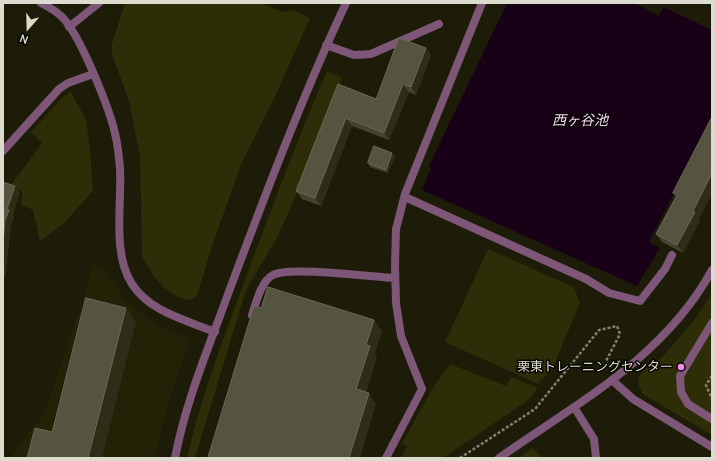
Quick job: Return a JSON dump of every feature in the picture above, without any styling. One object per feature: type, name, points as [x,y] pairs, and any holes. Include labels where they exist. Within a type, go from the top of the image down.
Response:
[{"type":"street","points":[[41,3],[64,19],[80,44],[93,74],[116,138],[120,175],[119,238],[121,260],[132,284],[145,299],[164,312],[214,332]]},
{"type":"street","points":[[69,27],[100,3]]},
{"type":"street","points":[[175,458],[189,403],[272,174],[326,45],[346,3]]},
{"type":"street","points":[[386,458],[422,389],[402,336],[396,303],[396,229],[404,197],[482,3]]},
{"type":"street","points":[[326,45],[354,56],[371,54],[440,24]]},
{"type":"street","points":[[3,151],[59,89],[68,83],[93,74]]},
{"type":"street","points":[[404,197],[586,279],[609,293],[640,301],[665,269],[672,255]]},
{"type":"street","points":[[250,323],[258,293],[273,275],[290,270],[396,278]]},
{"type":"street","points":[[499,458],[612,380],[657,343],[693,302],[712,270]]},
{"type":"street","points":[[712,323],[680,376],[681,392],[688,404],[712,418]]},
{"type":"street","points":[[612,380],[633,399],[712,447]]},
{"type":"street","points":[[574,407],[594,439],[596,458]]},
{"type":"path","points":[[460,458],[535,409],[599,330],[617,326],[620,334],[606,361],[608,367]]},
{"type":"path","points":[[712,376],[706,385],[712,399]]},
{"type":"shaded area","points":[[125,3],[261,3],[282,12],[294,10],[310,18],[273,101],[242,162],[212,246],[197,296],[191,300],[179,298],[163,287],[153,275],[142,257],[140,157],[129,101],[113,57],[111,47]]},
{"type":"shaded area","points":[[327,71],[342,78],[311,162],[277,238],[246,290],[195,458],[187,458],[207,385],[224,337],[287,168]]},
{"type":"shaded area","points":[[71,92],[86,120],[93,191],[63,224],[40,241],[33,210],[21,205],[22,192],[12,184],[42,143],[31,132],[64,96]]},
{"type":"shaded area","points":[[488,249],[574,287],[580,303],[553,367],[538,384],[445,342]]},
{"type":"shaded area","points":[[92,264],[105,268],[118,290],[128,303],[158,325],[186,337],[189,342],[168,404],[155,458],[10,458],[45,412],[69,337],[84,299]]},
{"type":"shaded area","name":"栗東トレーニングセンター","points":[[712,293],[712,435],[644,395],[638,380],[642,372],[662,357],[695,319]]},
{"type":"shaded area","points":[[450,364],[506,386],[511,377],[538,388],[527,401],[443,458],[401,458],[407,447],[402,443],[434,386]]},
{"type":"shaded area","points":[[532,448],[543,458],[519,458]]},
{"type":"water","name":"西ヶ谷池","points":[[507,3],[634,3],[659,16],[663,7],[712,30],[712,119],[649,242],[660,248],[637,286],[422,190],[431,168],[429,166]]},
{"type":"building","points":[[399,38],[426,48],[411,87],[403,84],[384,133],[346,118],[315,198],[296,191],[338,84],[376,99]]},
{"type":"building","points":[[712,117],[712,173],[693,211],[695,212],[677,245],[656,234],[677,195],[673,193]]},
{"type":"building","points":[[374,146],[392,153],[386,170],[368,163]]},
{"type":"building","points":[[3,182],[15,186],[7,209],[9,210],[5,220],[3,243]]},
{"type":"building","points":[[268,287],[374,320],[366,345],[370,346],[356,389],[369,393],[349,458],[208,457],[254,306],[261,308]]},
{"type":"building","points":[[86,298],[126,308],[88,458],[27,458],[35,428],[52,432]]},
{"type":"place","name":"栗東トレーニングセンター","points":[[681,367]]}]
